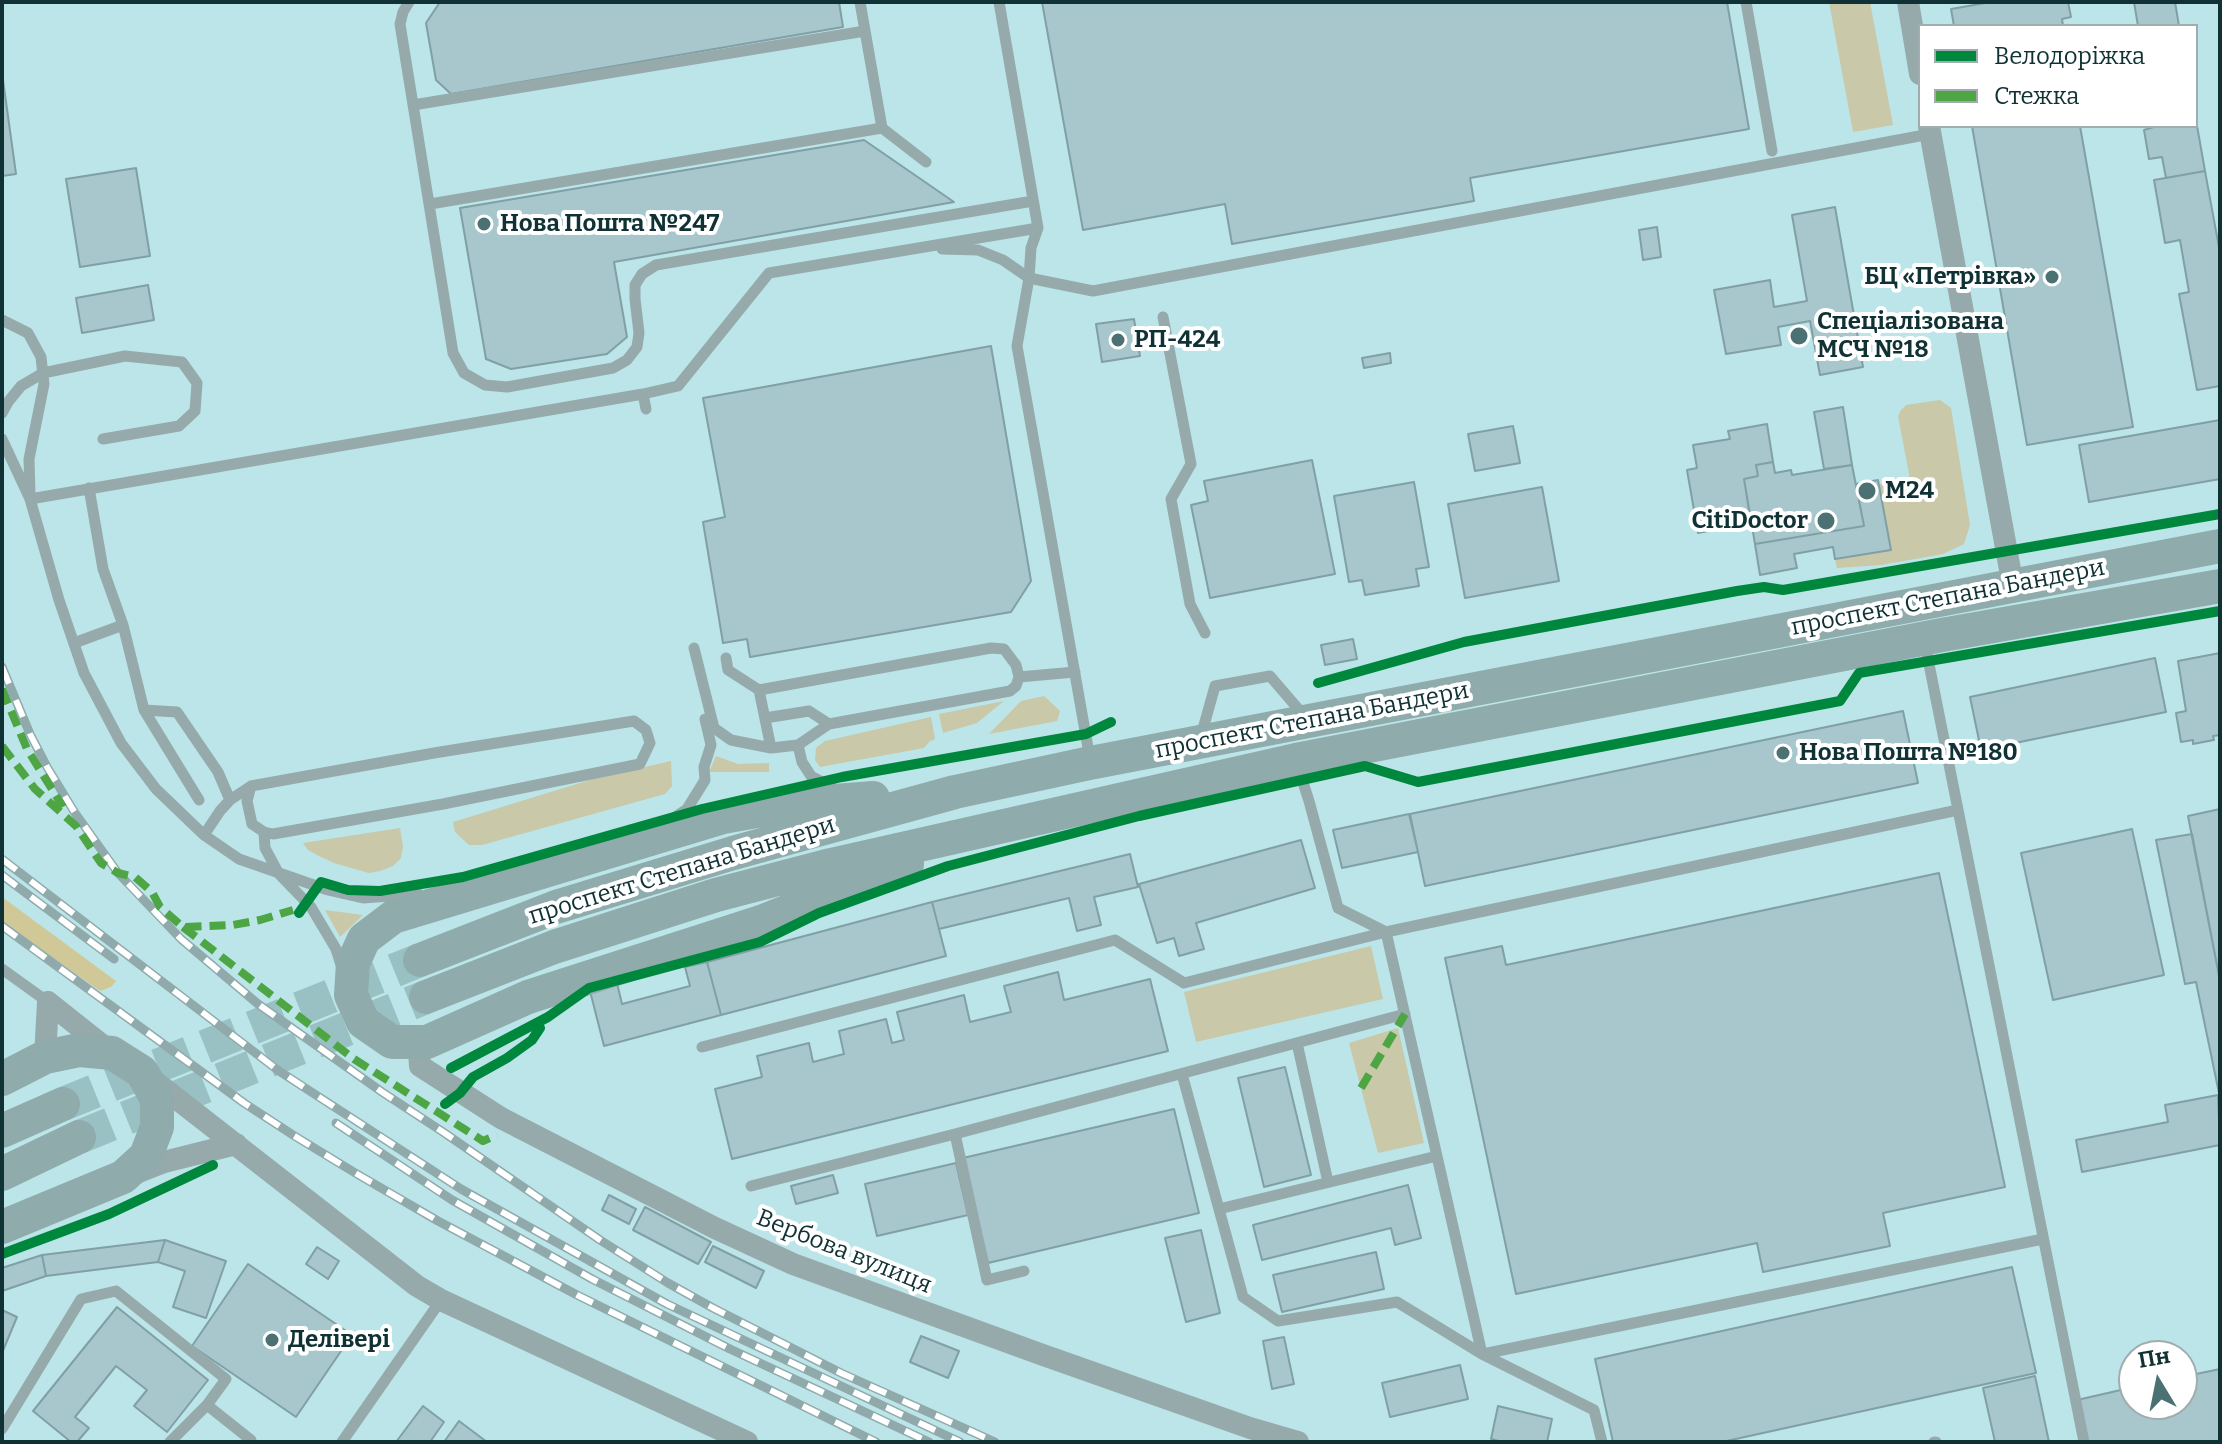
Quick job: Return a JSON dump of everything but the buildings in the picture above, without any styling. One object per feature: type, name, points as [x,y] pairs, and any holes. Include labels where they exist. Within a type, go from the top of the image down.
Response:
[{"type":"main road","name":"проспект Степана Бандери","points":[[420,960],[556,907],[733,853],[955,792],[1090,763],[2220,546]]},
{"type":"main road","name":"проспект Степана Бандери","points":[[426,997],[554,947],[716,895],[1004,825],[1296,760],[1924,639],[2220,586]]},
{"type":"main road","points":[[955,792],[796,804],[723,817],[393,917],[364,939],[353,963],[351,995],[363,1022],[392,1042],[427,1042],[528,997],[761,922],[1004,825]]},
{"type":"main road","points":[[2,1079],[45,1057],[79,1050],[112,1053],[142,1072],[157,1099],[157,1127],[146,1156],[123,1177],[2,1227]]},
{"type":"main road","points":[[2,1131],[63,1104]]},
{"type":"main road","points":[[2,1174],[79,1137]]},
{"type":"street","points":[[1908,2],[1918,62]]},
{"type":"street","points":[[1929,130],[2013,586]]},
{"type":"street","points":[[48,1002],[112,1053]]},
{"type":"street","points":[[45,1057],[48,1002]]},
{"type":"street","name":"Вербова вулиця","points":[[427,1042],[419,1052],[420,1066],[501,1118],[715,1228],[793,1264],[1250,1428],[1298,1442]]},
{"type":"street","points":[[142,1072],[417,1286],[747,1442]]},
{"type":"street","points":[[123,1177],[164,1162],[236,1144]]},
{"type":"lane","points":[[409,2],[400,24],[453,353],[464,373],[485,385],[507,387],[613,368],[627,360],[637,347],[639,333],[635,285],[642,274],[656,265],[1033,201]]},
{"type":"lane","points":[[860,2],[882,128],[926,162]]},
{"type":"lane","points":[[999,2],[1038,228],[1031,248],[1017,346],[1090,763]]},
{"type":"lane","points":[[1746,2],[1772,151]]},
{"type":"lane","points":[[413,105],[865,31]]},
{"type":"lane","points":[[430,204],[882,128]]},
{"type":"lane","points":[[915,249],[978,250],[1003,260],[1029,278],[1093,291],[1929,130]]},
{"type":"lane","points":[[30,499],[678,386],[769,273],[1038,228]]},
{"type":"lane","points":[[1163,317],[1191,464],[1171,499],[1190,604],[1205,633]]},
{"type":"lane","points":[[2,320],[28,333],[41,357],[44,384],[29,459],[30,499]]},
{"type":"lane","points":[[2,413],[21,386],[43,373],[125,356],[182,362],[197,383],[195,411],[179,426],[103,439]]},
{"type":"lane","points":[[643,394],[646,409]]},
{"type":"lane","points":[[2,439],[30,499],[84,673],[103,713],[156,789],[204,835],[239,859],[328,890],[363,898],[414,895],[556,867]]},
{"type":"lane","points":[[89,488],[103,569],[123,625],[144,710],[199,800]]},
{"type":"lane","points":[[74,643],[123,625]]},
{"type":"lane","points":[[1924,639],[2084,1442]]},
{"type":"lane","points":[[637,843],[687,809],[705,780],[704,767],[711,745],[699,697],[694,648],[714,728],[731,740],[771,748],[798,745],[829,724],[1010,691],[1019,677],[1016,665],[1004,649],[991,648],[759,690],[728,670],[726,658]]},
{"type":"lane","points":[[1019,677],[1075,672]]},
{"type":"lane","points":[[1199,742],[1215,686],[1270,676],[1309,721]]},
{"type":"lane","points":[[759,690],[771,748]]},
{"type":"lane","points":[[144,710],[177,712],[218,772],[230,800]]},
{"type":"lane","points":[[765,718],[809,711],[829,724]]},
{"type":"lane","points":[[204,835],[230,800],[251,786],[634,721],[646,730],[650,743],[640,764],[273,834],[252,824],[247,801],[251,786]]},
{"type":"lane","points":[[798,745],[802,762],[811,776],[854,799]]},
{"type":"lane","points":[[1296,760],[1338,908],[1386,932]]},
{"type":"lane","points":[[702,1047],[1115,940],[1184,983],[1386,932],[1958,810]]},
{"type":"lane","points":[[264,832],[265,848],[279,874],[311,907],[336,949],[351,995]]},
{"type":"lane","points":[[1386,932],[1482,1354]]},
{"type":"lane","points":[[2,969],[48,1002]]},
{"type":"lane","points":[[751,1186],[1405,1014]]},
{"type":"lane","points":[[1297,1043],[1328,1182]]},
{"type":"lane","points":[[1182,1074],[1243,1297],[1278,1321],[1397,1302],[1482,1354],[1594,1410],[1602,1442]]},
{"type":"lane","points":[[955,1134],[987,1280],[1024,1271]]},
{"type":"lane","points":[[1219,1209],[1437,1156]]},
{"type":"lane","points":[[1482,1354],[2043,1239]]},
{"type":"lane","points":[[2,1429],[81,1299],[116,1291],[226,1379],[207,1405],[170,1442]]},
{"type":"lane","points":[[342,1442],[441,1300]]},
{"type":"lane","points":[[207,1405],[251,1440]]},
{"type":"green space","points":[[1829,2],[1870,2],[1893,125],[1853,132]]},
{"type":"green space","points":[[1940,400],[1951,408],[1970,525],[1964,544],[1943,554],[1881,565],[1837,568],[1835,559],[1890,550],[1879,484],[1910,479],[1898,416],[1906,405]]},
{"type":"green space","points":[[1044,696],[1060,711],[1057,721],[989,734],[1021,701]]},
{"type":"green space","points":[[1004,701],[977,723],[943,733],[939,714]]},
{"type":"green space","points":[[931,717],[935,739],[924,748],[820,767],[815,760],[816,748],[825,741]]},
{"type":"green space","points":[[716,756],[738,764],[769,763],[769,772],[709,772]]},
{"type":"green space","points":[[671,761],[672,786],[665,794],[482,845],[469,845],[455,832],[453,822],[593,779]]},
{"type":"green space","points":[[400,828],[401,858],[393,866],[369,873],[334,863],[308,850],[303,843]]},
{"type":"green space","points":[[325,910],[363,915],[340,937]]},
{"type":"green space","points":[[1371,946],[1383,999],[1196,1042],[1184,992]]},
{"type":"green space","points":[[1398,1028],[1424,1143],[1378,1153],[1349,1043]]},
{"type":"shaded area","points":[[2,897],[116,981],[111,987],[100,991],[2,922]]},
{"type":"tunnel","points":[[63,1104],[420,960]]},
{"type":"tunnel","points":[[79,1137],[426,997]]},
{"type":"railway","points":[[2,667],[47,767],[118,873],[181,939],[258,1004],[382,1092],[668,1283],[841,1373],[995,1442]]},
{"type":"railway","points":[[2,859],[279,1071],[461,1189],[667,1304],[960,1442]]},
{"type":"railway","points":[[2,875],[114,959]]},
{"type":"railway","points":[[2,926],[244,1103],[357,1174],[577,1295],[876,1442]]},
{"type":"railway","points":[[336,1123],[452,1200],[592,1279],[730,1349],[929,1442]]},
{"type":"marked path","points":[[2,689],[27,749],[63,807]]},
{"type":"marked path","points":[[2,746],[35,789],[76,826],[101,863],[118,873],[135,877],[152,892],[160,907],[183,927],[233,925],[293,910]]},
{"type":"marked path","points":[[183,927],[354,1059],[483,1141],[497,1135]]},
{"type":"marked path","points":[[1361,1088],[1405,1014]]},
{"type":"cycle path","points":[[1318,683],[1464,642],[1737,591],[1764,587],[1783,590],[2220,514]]},
{"type":"cycle path","points":[[451,1068],[548,1017],[589,988],[760,942],[819,913],[948,866],[1139,816],[1365,766],[1418,782],[1840,701],[1859,673],[2220,611]]},
{"type":"cycle path","points":[[299,913],[321,882],[348,890],[380,891],[463,877],[702,809],[842,777],[1086,734],[1111,722]]},
{"type":"cycle path","points":[[445,1104],[460,1093],[473,1077],[532,1040],[540,1028]]},
{"type":"cycle path","points":[[2,1254],[109,1214],[213,1165]]},
{"type":"place","name":"Нова Пошта №247","points":[[484,224]]},
{"type":"place","name":"БЦ «Петрівка»","points":[[2052,277]]},
{"type":"place","name":"Спеціалізована МСЧ №18","points":[[1799,336]]},
{"type":"place","name":"РП-424","points":[[1118,340]]},
{"type":"place","name":"М24","points":[[1867,491]]},
{"type":"place","name":"CitiDoctor","points":[[1826,521]]},
{"type":"place","name":"Нова Пошта №180","points":[[1783,753]]},
{"type":"place","name":"Делівері","points":[[272,1340]]}]
